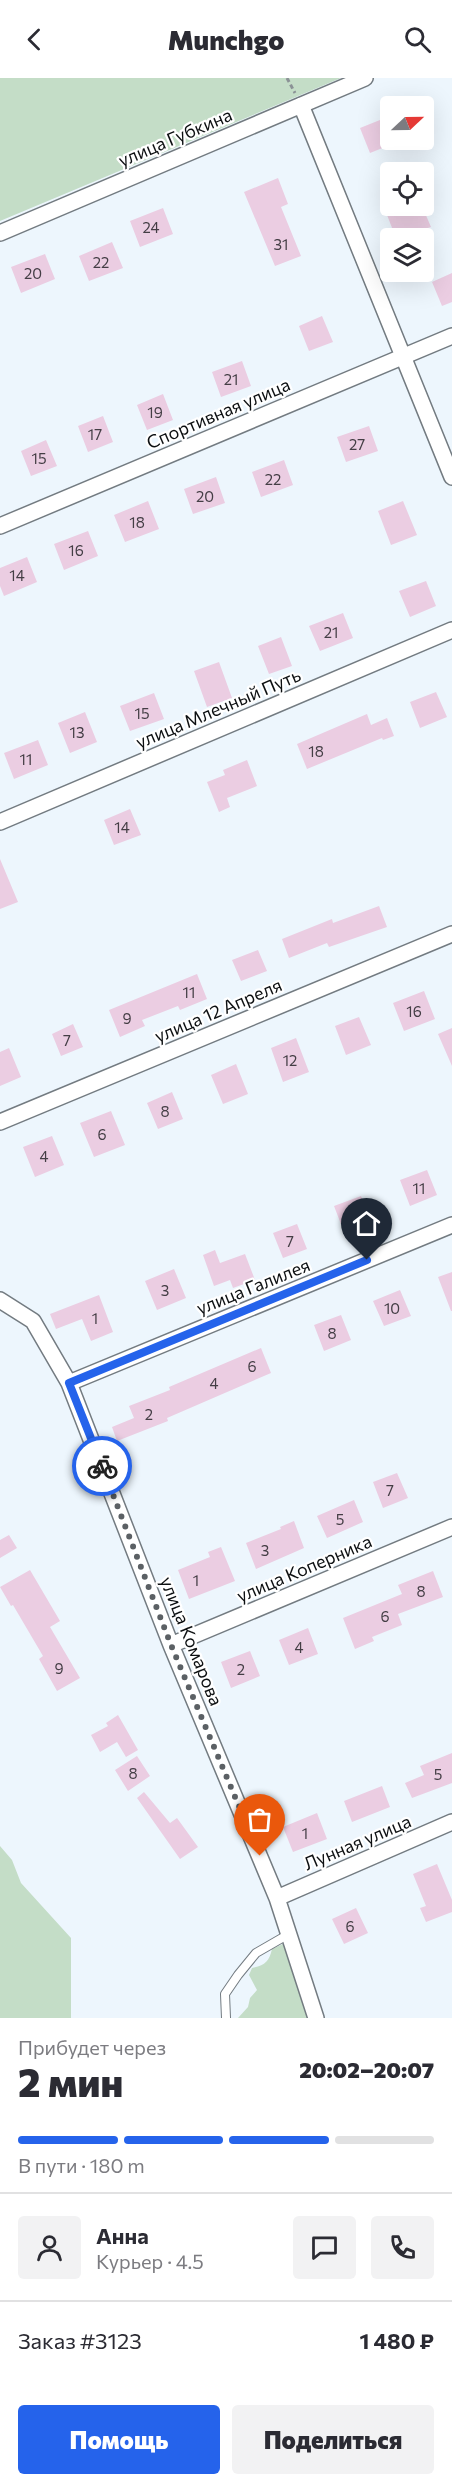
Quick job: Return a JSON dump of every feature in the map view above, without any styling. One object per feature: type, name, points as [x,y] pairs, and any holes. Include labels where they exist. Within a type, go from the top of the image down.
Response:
[{"type":"street","name":"улица Губкина","points":[[0,233],[365,78]]},
{"type":"street","points":[[301,105],[401,357],[452,477]]},
{"type":"street","name":"Спортивная улица","points":[[0,526],[452,336]]},
{"type":"street","name":"улица Млечный Путь","points":[[0,822],[452,630]]},
{"type":"street","name":"улица 12 Апреля","points":[[0,1122],[452,934]]},
{"type":"street","name":"улица Галилея","points":[[69,1383],[452,1225]]},
{"type":"street","name":"улица Комарова","points":[[0,1300],[33,1321],[69,1383],[171,1645],[277,1898],[316,2018]]},
{"type":"street","name":"улица Коперника","points":[[171,1645],[452,1527]]},
{"type":"street","name":"Лунная улица","points":[[277,1898],[452,1822]]},
{"type":"lane","points":[[226,2018],[225,1994],[238,1975],[256,1953],[289,1934]]},
{"type":"green space","points":[[0,78],[341,78],[0,221]]},
{"type":"green space","points":[[0,1846],[12,1860],[21,1883],[71,1938],[71,2018],[0,2018]]},
{"type":"green space","points":[[283,1944],[302,1992],[309,2018],[238,2018],[248,2007],[250,1998],[257,1990],[249,1975],[252,1968],[266,1962],[272,1949]]},
{"type":"building","points":[[380,120],[380,149],[370,153],[360,128]]},
{"type":"building","points":[[278,178],[288,204],[281,207],[301,256],[275,266],[244,192]]},
{"type":"building","points":[[163,208],[173,234],[140,247],[130,221]]},
{"type":"building","points":[[387,216],[426,216],[431,227],[428,228],[392,228]]},
{"type":"building","points":[[112,242],[123,268],[89,281],[79,256]]},
{"type":"building","points":[[45,254],[55,279],[21,293],[11,267]]},
{"type":"building","points":[[452,273],[452,302],[442,306],[432,282]]},
{"type":"building","points":[[322,316],[333,342],[309,351],[299,326]]},
{"type":"building","points":[[242,361],[251,386],[221,397],[212,372]]},
{"type":"building","points":[[163,394],[173,420],[147,430],[137,405]]},
{"type":"building","points":[[103,416],[113,442],[88,452],[78,426]]},
{"type":"building","points":[[369,426],[378,451],[346,462],[337,437]]},
{"type":"building","points":[[46,440],[57,466],[31,476],[21,451]]},
{"type":"building","points":[[284,460],[293,485],[261,497],[252,472]]},
{"type":"building","points":[[216,477],[225,503],[193,514],[184,489]]},
{"type":"building","points":[[148,501],[159,529],[125,542],[114,515]]},
{"type":"building","points":[[403,501],[417,535],[391,545],[378,511]]},
{"type":"building","points":[[88,531],[98,556],[64,570],[54,544]]},
{"type":"building","points":[[27,557],[37,582],[4,596],[0,586],[0,568]]},
{"type":"building","points":[[426,581],[436,606],[410,617],[399,591]]},
{"type":"building","points":[[343,613],[353,638],[320,651],[309,626]]},
{"type":"building","points":[[281,637],[292,666],[269,674],[258,646]]},
{"type":"building","points":[[219,662],[232,698],[207,707],[194,671]]},
{"type":"building","points":[[436,692],[447,717],[420,728],[410,702]]},
{"type":"building","points":[[154,693],[164,719],[130,731],[120,706]]},
{"type":"building","points":[[85,712],[97,742],[70,753],[58,723]]},
{"type":"building","points":[[367,714],[371,725],[387,718],[394,736],[383,740],[382,738],[307,769],[297,744]]},
{"type":"building","points":[[38,740],[48,765],[14,779],[4,753]]},
{"type":"building","points":[[247,760],[257,786],[227,798],[230,807],[219,812],[207,782],[225,775],[223,770]]},
{"type":"building","points":[[130,809],[141,835],[114,845],[104,820]]},
{"type":"building","points":[[0,859],[18,902],[0,909]]},
{"type":"building","points":[[379,906],[387,927],[329,947],[327,943],[289,958],[282,939],[332,919],[333,923]]},
{"type":"building","points":[[258,950],[267,971],[241,981],[232,960]]},
{"type":"building","points":[[197,974],[207,999],[180,1010],[178,1006],[142,1020],[145,1026],[120,1037],[109,1010]]},
{"type":"building","points":[[424,991],[435,1019],[404,1031],[393,1003]]},
{"type":"building","points":[[359,1017],[371,1045],[346,1055],[335,1026]]},
{"type":"building","points":[[73,1024],[83,1047],[61,1056],[52,1034]]},
{"type":"building","points":[[452,1028],[452,1066],[438,1034]]},
{"type":"building","points":[[296,1038],[309,1072],[283,1082],[271,1048]]},
{"type":"building","points":[[9,1048],[21,1077],[0,1086],[0,1052]]},
{"type":"building","points":[[236,1064],[248,1094],[223,1104],[211,1075]]},
{"type":"building","points":[[172,1092],[183,1119],[158,1129],[147,1103]]},
{"type":"building","points":[[111,1111],[125,1145],[94,1157],[80,1123]]},
{"type":"building","points":[[52,1136],[64,1165],[35,1177],[23,1147]]},
{"type":"building","points":[[427,1170],[437,1195],[410,1206],[400,1180]]},
{"type":"building","points":[[361,1196],[371,1221],[344,1232],[334,1206]]},
{"type":"building","points":[[297,1224],[307,1249],[283,1258],[273,1233]]},
{"type":"building","points":[[215,1250],[220,1263],[245,1254],[255,1280],[233,1288],[230,1280],[214,1286],[203,1255]]},
{"type":"building","points":[[174,1269],[186,1298],[157,1310],[145,1281]]},
{"type":"building","points":[[452,1272],[452,1311],[451,1311],[438,1277]]},
{"type":"building","points":[[400,1290],[411,1316],[384,1326],[373,1301]]},
{"type":"building","points":[[99,1295],[113,1332],[91,1341],[82,1319],[56,1329],[50,1314]]},
{"type":"building","points":[[341,1315],[351,1340],[324,1351],[314,1325]]},
{"type":"building","points":[[261,1348],[271,1373],[167,1418],[168,1421],[117,1441],[112,1427],[134,1418],[129,1406],[170,1390],[169,1387]]},
{"type":"building","points":[[397,1473],[408,1498],[383,1508],[373,1482]]},
{"type":"building","points":[[354,1500],[363,1522],[327,1538],[317,1516]]},
{"type":"building","points":[[294,1521],[304,1548],[256,1569],[246,1543],[281,1529],[280,1527]]},
{"type":"building","points":[[9,1535],[17,1548],[0,1558],[0,1540]]},
{"type":"building","points":[[221,1547],[235,1581],[189,1599],[178,1570],[210,1557],[208,1552]]},
{"type":"building","points":[[30,1570],[60,1621],[50,1627],[80,1678],[57,1691],[39,1659],[43,1656],[0,1587]]},
{"type":"building","points":[[433,1571],[443,1597],[398,1614],[402,1625],[372,1637],[374,1641],[355,1649],[343,1618],[402,1594],[398,1585]]},
{"type":"building","points":[[308,1628],[318,1654],[289,1665],[279,1640]]},
{"type":"building","points":[[250,1651],[260,1676],[231,1688],[221,1662]]},
{"type":"building","points":[[118,1715],[138,1750],[126,1757],[117,1742],[100,1752],[91,1735],[108,1726],[106,1723]]},
{"type":"building","points":[[452,1753],[452,1783],[412,1798],[405,1783],[424,1775],[420,1766]]},
{"type":"building","points":[[137,1756],[150,1776],[128,1791],[115,1770]]},
{"type":"building","points":[[382,1786],[390,1807],[352,1822],[344,1801]]},
{"type":"building","points":[[144,1792],[170,1823],[177,1818],[198,1847],[180,1859],[137,1798]]},
{"type":"building","points":[[317,1813],[327,1839],[293,1852],[283,1827]]},
{"type":"building","points":[[437,1864],[452,1900],[452,1912],[426,1922],[420,1908],[426,1906],[413,1874]]},
{"type":"building","points":[[356,1908],[368,1933],[344,1944],[332,1919]]},
{"type":"way so far","points":[[102,1466],[171,1645],[260,1856]]},
{"type":"route","points":[[102,1466],[69,1383],[367,1260]]}]
